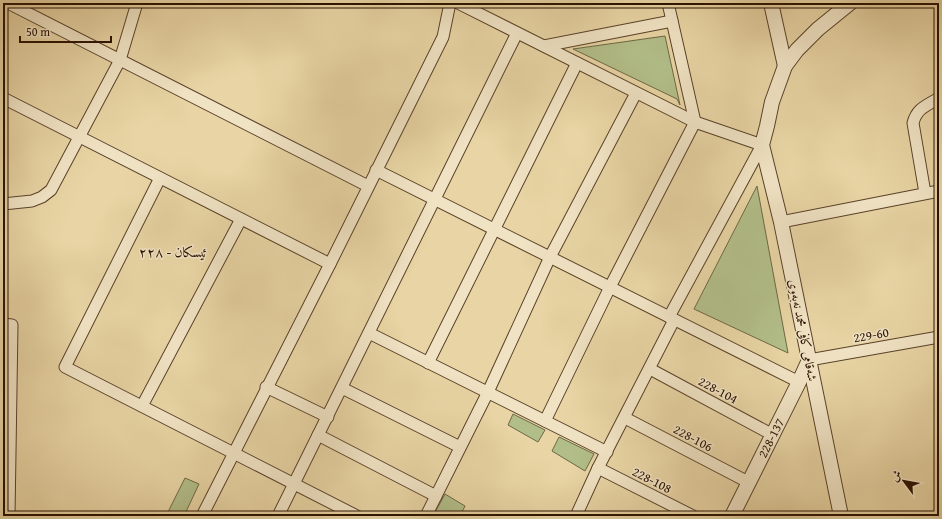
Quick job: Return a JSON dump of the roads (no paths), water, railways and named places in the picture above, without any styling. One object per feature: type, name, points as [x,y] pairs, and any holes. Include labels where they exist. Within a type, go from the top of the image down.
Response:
[{"type":"street","points":[[8,3],[368,186]]},
{"type":"street","points":[[3,204],[32,201],[42,197],[51,190],[120,60],[137,3]]},
{"type":"street","points":[[202,516],[443,37],[450,3]]},
{"type":"street","points":[[458,3],[695,122],[762,145]]},
{"type":"street","points":[[545,421],[610,287],[695,122],[668,3]]},
{"type":"street","points":[[771,3],[785,66]]},
{"type":"street","points":[[576,516],[598,468],[650,369],[672,318],[762,145],[772,102],[785,66],[807,39],[850,3]]},
{"type":"street","points":[[544,46],[672,21]]},
{"type":"street","points":[[278,516],[517,33]]},
{"type":"street","points":[[428,363],[495,230],[576,63]]},
{"type":"street","points":[[426,516],[488,392],[550,257],[636,93]]},
{"type":"street","points":[[3,98],[79,138],[330,264]]},
{"type":"street","points":[[925,193],[913,124],[915,116],[919,110],[939,98]]},
{"type":"street","name":"شەقامی کافی محمد نەبەوی","points":[[762,145],[781,222],[840,516]]},
{"type":"street","points":[[376,170],[799,382]]},
{"type":"street","points":[[160,178],[65,367],[357,516]]},
{"type":"street","points":[[781,222],[939,191]]},
{"type":"street","points":[[142,406],[241,219]]},
{"type":"street","points":[[3,324],[12,325],[7,403],[6,479],[9,516]]},
{"type":"street","points":[[369,333],[607,452]]},
{"type":"street","name":"229-60","points":[[809,360],[939,337]]},
{"type":"street","name":"228-137","points":[[732,516],[809,360]]},
{"type":"street","name":"228-104","points":[[650,369],[772,435]]},
{"type":"street","points":[[266,387],[328,417]]},
{"type":"street","points":[[342,388],[460,447]]},
{"type":"street","name":"228-106","points":[[625,418],[748,482]]},
{"type":"street","points":[[318,435],[436,496]]},
{"type":"street","name":"228-108","points":[[598,468],[693,516]]},
{"type":"district","name":"ئیسکان - ٢٢٨","points":[[173,252]]}]
